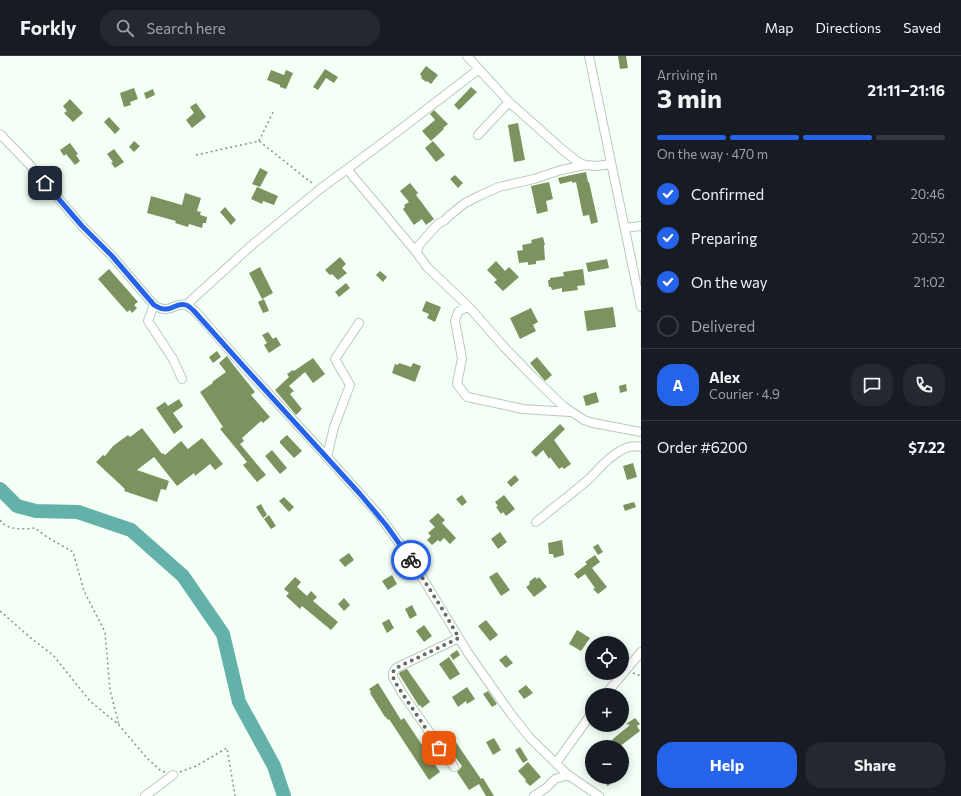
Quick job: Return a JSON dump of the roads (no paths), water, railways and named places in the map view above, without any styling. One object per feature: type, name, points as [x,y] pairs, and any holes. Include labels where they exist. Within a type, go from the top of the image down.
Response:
[{"type":"street","points":[[466,56],[509,102],[578,162],[586,165],[597,166],[611,164]]},
{"type":"street","points":[[589,56],[641,307]]},
{"type":"street","points":[[186,305],[252,245],[320,189],[479,69]]},
{"type":"street","points":[[478,135],[509,102]]},
{"type":"street","points":[[0,134],[29,164],[82,226],[112,256],[154,305],[161,309],[169,309],[181,304],[186,305],[194,311],[327,457],[386,525],[426,582],[468,653],[511,714],[530,738],[568,775],[599,796]]},
{"type":"street","points":[[417,253],[419,245],[438,224],[465,203],[500,187],[534,179],[561,170],[586,165]]},
{"type":"street","points":[[347,169],[427,267],[468,306],[505,348],[563,406],[584,420],[641,432]]},
{"type":"street","points":[[625,228],[641,226]]},
{"type":"street","points":[[154,305],[148,321],[173,359],[182,380]]},
{"type":"street","points":[[468,306],[458,312],[455,321],[462,358],[457,384],[466,397],[523,409],[573,412]]},
{"type":"street","points":[[327,457],[334,427],[350,386],[334,359],[359,323]]},
{"type":"street","points":[[536,522],[589,478],[612,455],[630,446],[641,447]]},
{"type":"street","points":[[454,768],[402,693],[393,677],[393,672],[396,668],[459,638]]},
{"type":"street","points":[[611,688],[641,652]]},
{"type":"street","points":[[556,763],[585,724]]},
{"type":"street","points":[[145,796],[173,775]]},
{"type":"street","points":[[534,796],[546,788],[555,779],[568,775]]},
{"type":"waterway","points":[[0,489],[17,506],[36,511],[78,512],[131,530],[183,576],[223,634],[239,702],[274,766],[284,796]]}]
